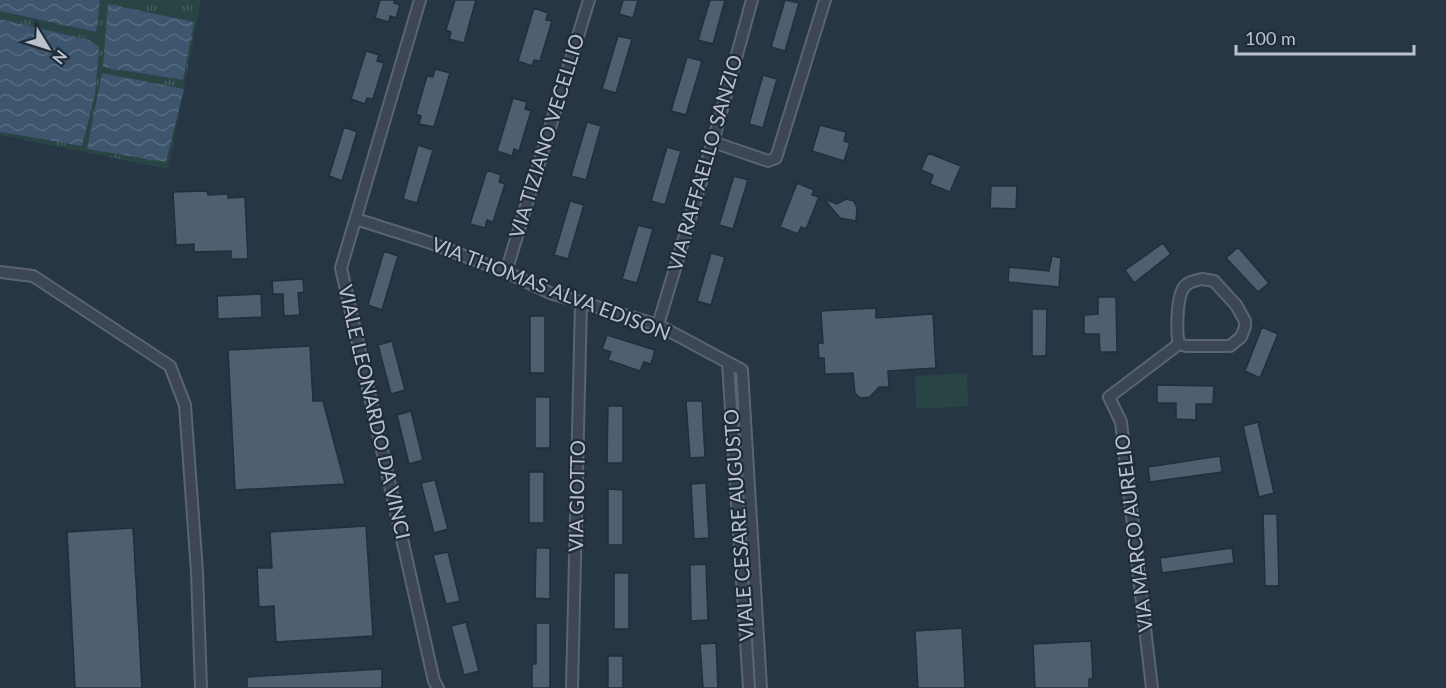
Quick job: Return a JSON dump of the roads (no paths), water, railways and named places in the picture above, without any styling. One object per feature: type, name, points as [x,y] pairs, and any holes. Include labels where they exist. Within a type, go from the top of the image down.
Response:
[{"type":"street","name":"VIALE LEONARDO DA VINCI","points":[[420,0],[341,268],[438,688]]},
{"type":"street","name":"VIA TIZIANO VECELLIO","points":[[506,272],[589,0]]},
{"type":"street","name":"VIA RAFFAELLO SANZIO","points":[[658,325],[713,142],[752,0]]},
{"type":"street","points":[[713,142],[768,161],[776,158],[825,0]]},
{"type":"street","name":"VIA THOMAS ALVA EDISON","points":[[356,219],[428,242],[506,272],[550,293],[658,325],[742,370]]},
{"type":"street","points":[[0,272],[33,276],[170,366],[185,405],[197,572],[201,688]]},
{"type":"street","points":[[1202,279],[1214,281],[1236,305],[1245,321],[1241,337],[1230,346],[1179,344],[1176,333],[1182,290],[1190,281],[1202,279]]},
{"type":"street","name":"VIA GIOTTO","points":[[572,688],[581,303]]},
{"type":"street","name":"VIA MARCO AURELIO","points":[[1152,688],[1121,422],[1108,397],[1179,344]]},
{"type":"street","name":"VIALE CESARE AUGUSTO","points":[[728,363],[749,688]]},
{"type":"street","name":"VIALE CESARE AUGUSTO","points":[[742,370],[761,688]]},
{"type":"water","points":[[0,0],[100,0],[96,32],[0,11]]},
{"type":"water","points":[[108,4],[194,22],[183,80],[103,67]]},
{"type":"water","points":[[0,19],[89,40],[99,47],[95,94],[82,146],[0,132]]},
{"type":"water","points":[[102,73],[184,89],[166,162],[87,149]]}]
